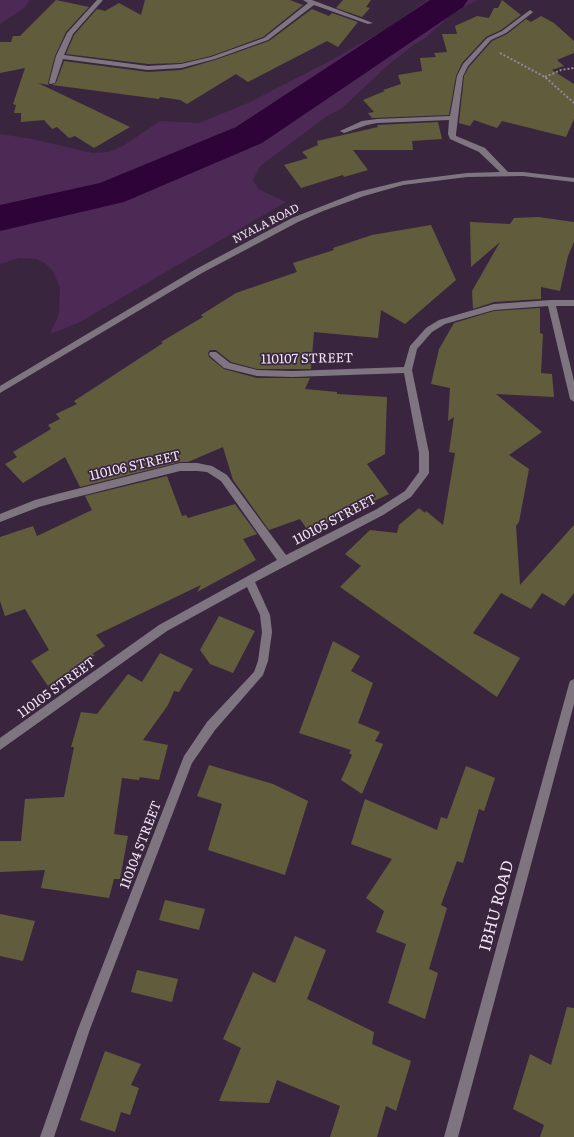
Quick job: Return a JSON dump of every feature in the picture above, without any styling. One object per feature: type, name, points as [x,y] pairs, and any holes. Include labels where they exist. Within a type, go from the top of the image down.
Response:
[{"type":"street","points":[[52,83],[59,56],[70,33],[100,0]]},
{"type":"street","points":[[59,56],[148,68],[181,66],[213,58],[266,39],[309,2],[370,23]]},
{"type":"street","points":[[505,173],[482,150],[453,137],[453,118],[462,71],[465,65],[489,39],[504,32],[530,12]]},
{"type":"street","points":[[344,130],[377,121],[453,118]]},
{"type":"street","name":"NYALA ROAD","points":[[0,390],[199,271],[266,235],[320,209],[361,194],[403,184],[460,176],[505,173],[572,179]]},
{"type":"street","points":[[551,302],[574,399]]},
{"type":"street","name":"110105 STREET","points":[[0,745],[164,628],[284,561],[380,512],[408,494],[424,473],[424,453],[408,370],[413,348],[429,330],[442,322],[494,307],[551,302],[574,303]]},
{"type":"street","name":"110107 STREET","points":[[213,354],[228,366],[235,369],[257,373],[293,374],[408,370]]},
{"type":"street","name":"110106 STREET","points":[[0,518],[57,498],[180,467],[197,467],[209,469],[224,478],[284,561]]},
{"type":"street","name":"110104 STREET","points":[[47,1137],[84,1029],[188,760],[211,726],[258,675],[263,661],[267,632],[265,615],[249,580]]},
{"type":"street","name":"IBHU ROAD","points":[[451,1137],[574,684]]},
{"type":"path","points":[[485,45],[545,77],[574,103]]},
{"type":"path","points":[[545,77],[561,70],[574,68]]},
{"type":"shaded area","points":[[0,0],[30,0],[24,8],[0,24]]},
{"type":"shaded area","points":[[428,0],[478,0],[458,9],[425,38],[412,46],[387,66],[342,108],[327,116],[260,166],[253,180],[258,189],[286,202],[78,323],[50,334],[59,314],[60,287],[53,271],[46,264],[37,259],[19,258],[0,264],[0,134],[32,139],[92,153],[109,152],[123,146],[160,121],[199,123],[246,104],[330,61],[383,31]]},
{"type":"building","points":[[56,0],[89,7],[66,32],[55,56],[48,83],[49,85],[38,83],[130,127],[94,148],[75,136],[69,138],[57,127],[52,129],[44,120],[21,122],[21,113],[14,113],[16,105],[13,104],[25,68],[0,73],[0,42],[11,42],[13,36],[20,36]]},
{"type":"building","points":[[145,0],[290,0],[303,5],[263,37],[211,56],[181,63],[148,64],[66,54],[74,35],[97,9],[105,11],[119,3],[141,15]]},
{"type":"building","points":[[343,0],[371,0],[366,7],[370,8],[362,17],[336,8]]},
{"type":"building","points":[[502,0],[521,15],[501,30],[486,37],[462,63],[456,76],[449,115],[372,118],[368,113],[374,112],[363,100],[385,91],[383,90],[401,84],[398,75],[422,71],[420,58],[436,57],[434,53],[447,52],[442,34],[457,34],[455,26],[477,16],[489,18],[494,8],[498,8]]},
{"type":"building","points":[[312,9],[329,16],[332,13],[358,22],[338,47],[327,41],[248,82],[236,74],[187,104],[180,100],[160,97],[159,99],[52,85],[56,83],[64,61],[148,72],[181,70],[269,41]]},
{"type":"building","points":[[541,16],[554,23],[574,41],[574,53],[557,60],[564,66],[552,70],[574,84],[574,119],[566,137],[502,121],[497,128],[474,120],[470,126],[459,123],[464,76],[469,67],[492,41],[507,34],[526,19],[531,22]]},
{"type":"building","points":[[438,122],[442,139],[412,141],[413,150],[353,150],[368,170],[344,177],[343,175],[301,188],[284,165],[308,158],[302,152],[318,145],[317,141],[378,127],[377,125]]},
{"type":"building","points":[[538,217],[574,222],[574,242],[568,256],[560,291],[541,287],[541,299],[494,302],[473,309],[472,291],[500,242],[471,267],[470,222],[510,224],[514,218]]},
{"type":"building","points":[[431,225],[456,280],[405,324],[381,310],[378,338],[314,332],[311,369],[257,369],[231,362],[216,350],[210,350],[208,353],[209,357],[224,369],[257,378],[310,378],[305,389],[337,392],[337,394],[387,397],[385,454],[367,464],[389,494],[309,532],[300,519],[269,530],[233,480],[223,447],[188,462],[180,462],[80,487],[65,457],[23,483],[5,464],[17,457],[13,452],[51,429],[48,425],[60,419],[56,414],[77,404],[74,401],[163,343],[161,342],[203,317],[201,315],[236,293],[297,272],[293,263],[334,250],[333,248],[372,235]]},
{"type":"building","points":[[540,308],[540,333],[543,334],[541,373],[552,374],[554,397],[496,394],[542,432],[509,455],[529,469],[519,522],[516,526],[520,585],[574,525],[574,593],[564,606],[542,593],[531,609],[501,593],[473,633],[520,658],[497,697],[340,587],[361,566],[345,554],[370,530],[397,533],[399,525],[419,508],[425,513],[426,511],[443,525],[455,453],[449,452],[454,417],[448,421],[450,388],[431,384],[439,349],[454,323],[494,311]]},
{"type":"building","points":[[167,476],[182,516],[186,515],[188,518],[235,504],[257,534],[243,539],[256,560],[197,592],[201,585],[96,635],[105,646],[92,654],[95,655],[48,686],[31,661],[49,650],[25,609],[5,616],[0,601],[0,537],[33,526],[37,536],[92,510],[85,496]]},
{"type":"building","points":[[219,616],[255,631],[233,673],[210,664],[200,650]]},
{"type":"building","points":[[333,641],[360,656],[351,671],[373,683],[358,723],[380,732],[375,741],[383,744],[362,794],[341,780],[352,755],[349,753],[351,750],[299,733]]},
{"type":"building","points":[[160,653],[193,669],[179,692],[174,691],[168,705],[143,740],[168,745],[159,780],[140,777],[139,780],[122,778],[114,834],[128,836],[120,879],[114,879],[109,898],[41,888],[45,870],[0,872],[0,841],[21,841],[25,799],[64,797],[74,747],[71,747],[81,712],[97,714],[128,674],[142,682]]},
{"type":"building","points":[[209,765],[273,784],[308,801],[285,875],[208,850],[222,804],[197,796]]},
{"type":"building","points":[[466,766],[495,778],[484,811],[479,809],[463,863],[457,861],[441,905],[447,908],[429,969],[438,973],[425,1019],[388,1003],[406,944],[376,932],[384,911],[366,898],[392,859],[351,844],[365,799],[437,830],[441,817],[447,819]]},
{"type":"building","points":[[165,900],[205,909],[199,930],[159,920]]},
{"type":"building","points":[[0,914],[35,921],[23,961],[0,956]]},
{"type":"building","points":[[295,936],[326,950],[307,999],[374,1032],[372,1044],[411,1061],[396,1111],[386,1106],[377,1137],[330,1137],[340,1106],[277,1080],[269,1103],[219,1101],[241,1048],[223,1039],[253,972],[275,983]]},
{"type":"building","points":[[137,970],[178,979],[172,1002],[131,992]]},
{"type":"building","points":[[567,1007],[574,1008],[574,1137],[540,1137],[544,1125],[513,1109],[530,1054],[551,1065]]},
{"type":"building","points":[[105,1051],[141,1064],[131,1085],[139,1088],[130,1115],[121,1112],[115,1132],[80,1120]]},
{"type":"waterway","points":[[0,218],[110,193],[249,135],[452,0]]}]
